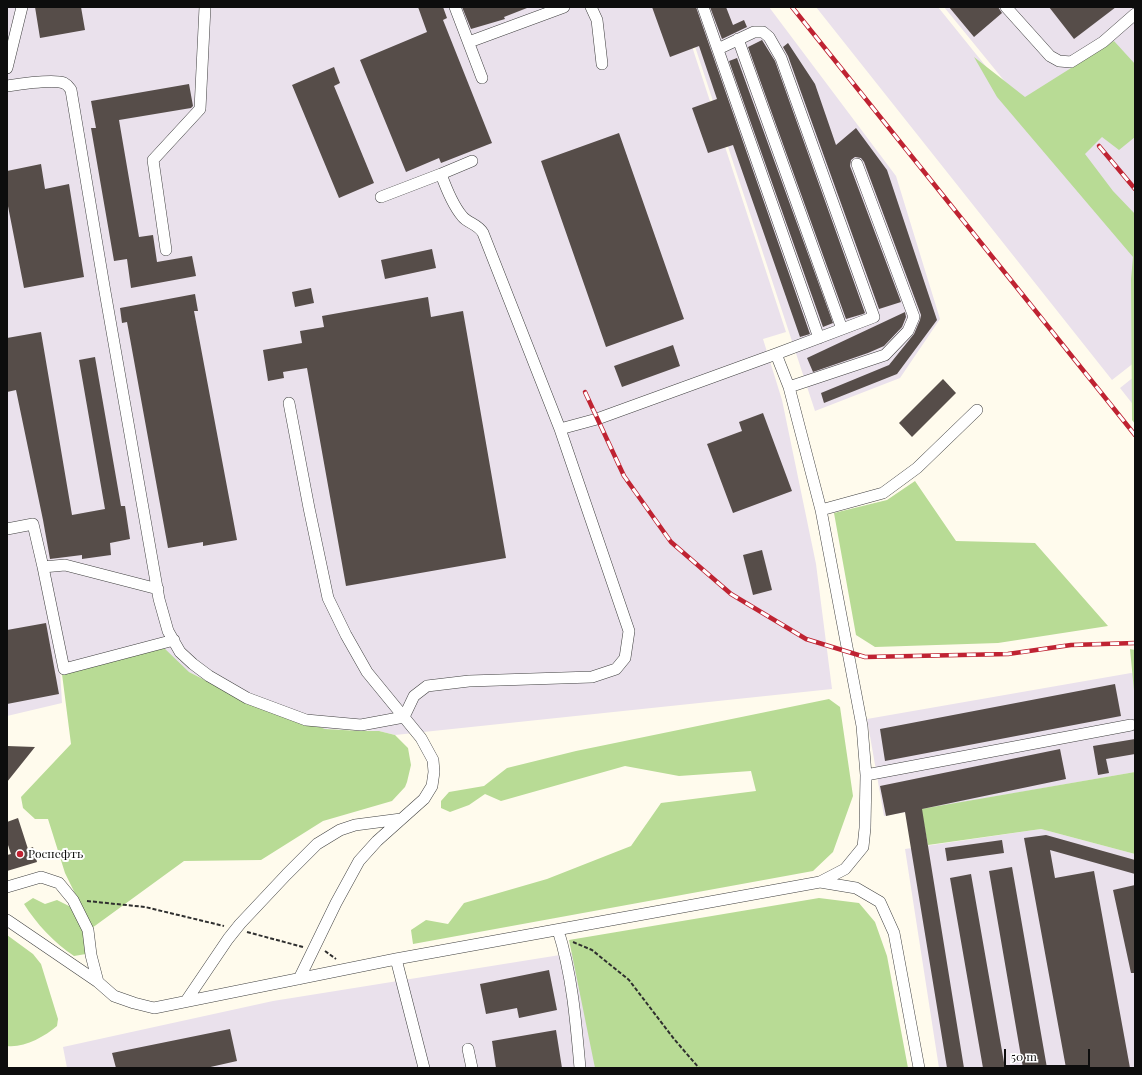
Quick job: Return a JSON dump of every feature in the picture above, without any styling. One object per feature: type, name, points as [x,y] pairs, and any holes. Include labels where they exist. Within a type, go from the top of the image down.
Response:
[{"type":"street","points":[[7,68],[22,7]]},
{"type":"street","points":[[166,250],[153,160],[200,109],[205,7]]},
{"type":"street","points":[[455,7],[482,78]]},
{"type":"street","points":[[469,42],[564,7]]},
{"type":"street","points":[[591,7],[597,20],[602,64]]},
{"type":"street","points":[[703,7],[819,338]]},
{"type":"street","points":[[1006,7],[1050,56],[1059,61],[1071,62],[1103,42],[1135,14]]},
{"type":"street","points":[[560,429],[597,419],[874,317],[781,58],[769,37],[763,32],[754,32],[718,49]]},
{"type":"street","points":[[738,39],[842,329]]},
{"type":"street","points":[[7,86],[36,82],[63,83],[71,90],[158,589],[168,631],[180,652],[209,676],[247,698],[299,718],[306,720],[362,725],[404,717]]},
{"type":"street","points":[[381,197],[472,161]]},
{"type":"street","points":[[789,387],[885,355],[908,332],[914,317],[857,164]]},
{"type":"street","points":[[404,717],[414,696],[427,686],[469,681],[592,677],[616,669],[625,658],[629,632],[560,429],[483,233],[481,229],[462,217],[441,174]]},
{"type":"street","points":[[7,920],[98,982],[114,996],[134,1004],[154,1008],[396,959],[560,934],[820,882],[845,869],[863,847],[866,828],[866,775],[862,726],[821,510],[789,387],[776,354]]},
{"type":"street","points":[[289,403],[328,598],[346,635],[368,672],[421,738],[432,760],[434,772],[432,786],[424,799],[377,841],[360,861],[336,903],[299,979]]},
{"type":"street","points":[[821,510],[883,493],[917,468],[977,410]]},
{"type":"street","points":[[7,529],[33,524],[64,669],[174,640]]},
{"type":"street","points":[[43,567],[65,564],[158,589]]},
{"type":"street","points":[[866,775],[1131,725]]},
{"type":"street","points":[[186,1001],[236,929],[306,855],[327,838],[340,830],[355,825],[401,819]]},
{"type":"street","points":[[7,887],[41,877],[59,883],[73,900],[88,930],[91,956],[98,982]]},
{"type":"street","points":[[820,882],[856,888],[880,902],[894,933],[920,1068]]},
{"type":"street","points":[[560,934],[566,954],[580,1068]]},
{"type":"street","points":[[396,959],[424,1068]]},
{"type":"street","points":[[468,1049],[472,1068]]},
{"type":"path","points":[[73,900],[144,907],[326,952],[338,961],[346,970]]},
{"type":"path","points":[[560,934],[592,950],[629,980],[674,1039],[699,1068]]},
{"type":"shaded area","points":[[7,7],[679,7],[786,332],[763,339],[782,400],[816,564],[832,689],[395,735],[379,731],[325,729],[240,698],[189,672],[60,670],[62,703],[7,716]]},
{"type":"shaded area","points":[[682,7],[769,7],[896,176],[940,319],[900,378],[815,411]]},
{"type":"shaded area","points":[[816,7],[938,7],[1135,251],[1135,362],[1112,380]]},
{"type":"shaded area","points":[[944,7],[1135,7],[1135,241]]},
{"type":"shaded area","points":[[1135,376],[1135,407],[1120,388]]},
{"type":"shaded area","points":[[1131,673],[1135,674],[1135,772],[884,816],[867,719]]},
{"type":"shaded area","points":[[1041,829],[1135,854],[1135,1068],[939,1068],[905,849]]},
{"type":"shaded area","points":[[585,951],[610,1068],[67,1068],[63,1047],[273,1001]]},
{"type":"green space","points":[[1114,41],[1135,64],[1135,137],[1119,150],[1102,137],[1085,154],[1113,191],[1135,214],[1135,424],[1132,420],[1131,279],[1133,257],[997,97],[974,57],[1025,97]]},
{"type":"green space","points":[[915,481],[956,541],[1035,543],[1108,626],[998,643],[875,647],[856,635],[834,513],[887,500]]},
{"type":"green space","points":[[163,647],[189,672],[240,698],[325,729],[379,731],[395,735],[408,748],[411,765],[407,782],[405,787],[392,801],[323,821],[261,860],[184,861],[92,928],[65,873],[48,819],[35,819],[23,808],[21,797],[71,744],[62,674]]},
{"type":"green space","points":[[1130,649],[1135,650],[1135,701]]},
{"type":"green space","points":[[829,699],[840,707],[853,796],[833,852],[813,871],[413,944],[411,930],[426,920],[448,924],[464,903],[547,879],[631,846],[661,803],[756,791],[751,771],[679,776],[625,766],[501,801],[485,794],[469,805],[450,812],[441,808],[441,801],[449,792],[484,786],[507,768],[576,751]]},
{"type":"green space","points":[[1135,772],[1135,854],[1041,829],[928,845],[921,809]]},
{"type":"green space","points":[[33,898],[45,904],[57,900],[69,906],[79,916],[85,928],[86,954],[74,956],[59,945],[46,932],[24,904]]},
{"type":"green space","points":[[819,898],[859,903],[875,922],[887,956],[908,1068],[595,1068],[569,940]]},
{"type":"green space","points":[[7,935],[33,954],[41,964],[58,1019],[57,1026],[46,1034],[34,1041],[13,1046],[7,1046]]},
{"type":"building","points":[[35,7],[81,7],[85,30],[40,38]]},
{"type":"building","points":[[418,7],[443,7],[447,18],[443,20],[492,143],[441,163],[439,158],[406,172],[360,60],[427,32]]},
{"type":"building","points":[[462,7],[527,8],[504,17],[505,19],[471,29]]},
{"type":"building","points":[[652,7],[696,7],[810,334],[800,337],[733,145],[708,153],[692,108],[717,99],[699,46],[670,57]]},
{"type":"building","points":[[710,7],[726,7],[733,25],[744,20],[747,27],[722,39]]},
{"type":"building","points":[[949,7],[998,7],[1002,13],[974,37]]},
{"type":"building","points":[[1049,7],[1116,7],[1074,39]]},
{"type":"building","points":[[762,40],[775,61],[865,313],[863,314],[846,319],[748,47]]},
{"type":"building","points":[[788,43],[815,84],[836,145],[856,128],[887,170],[937,320],[897,374],[824,403],[821,393],[889,365],[914,334],[921,315],[864,162],[861,158],[855,157],[851,160],[850,166],[901,302],[879,309],[788,56],[783,47]]},
{"type":"building","points":[[737,58],[833,323],[823,327],[729,61]]},
{"type":"building","points":[[334,67],[340,83],[334,86],[374,183],[339,198],[292,85]]},
{"type":"building","points":[[189,84],[193,106],[191,108],[119,120],[139,237],[153,235],[157,262],[192,256],[196,276],[131,288],[127,259],[114,261],[91,128],[96,128],[91,101]]},
{"type":"building","points":[[619,133],[684,319],[606,347],[541,161]]},
{"type":"building","points":[[41,164],[45,189],[69,184],[84,277],[24,288],[7,201],[7,171]]},
{"type":"building","points":[[432,249],[436,268],[385,279],[381,260]]},
{"type":"building","points":[[311,288],[314,303],[295,307],[292,292]]},
{"type":"building","points":[[195,294],[198,311],[194,311],[237,540],[203,546],[203,542],[168,548],[127,322],[122,323],[120,308]]},
{"type":"building","points":[[428,297],[431,317],[463,311],[506,558],[346,586],[307,368],[283,372],[284,378],[268,381],[263,350],[302,343],[300,331],[324,327],[322,316]]},
{"type":"building","points":[[905,312],[906,317],[902,327],[884,346],[813,372],[807,358]]},
{"type":"building","points":[[41,332],[72,515],[105,509],[79,360],[95,357],[121,506],[125,506],[130,539],[110,543],[111,555],[82,559],[82,555],[50,559],[16,390],[7,392],[7,338]]},
{"type":"building","points":[[673,345],[680,366],[622,387],[614,366]]},
{"type":"building","points":[[943,379],[956,393],[912,437],[899,423]]},
{"type":"building","points":[[763,413],[792,491],[733,513],[707,444],[742,431],[739,422]]},
{"type":"building","points":[[762,550],[772,590],[753,595],[743,555]]},
{"type":"building","points":[[46,623],[59,694],[7,704],[7,630]]},
{"type":"building","points":[[1115,684],[1121,716],[885,761],[880,729]]},
{"type":"building","points":[[1135,739],[1135,754],[1106,759],[1109,773],[1098,775],[1093,746]]},
{"type":"building","points":[[7,746],[35,747],[7,782]]},
{"type":"building","points":[[1060,749],[1066,779],[922,809],[964,1068],[947,1068],[905,812],[886,816],[880,786]]},
{"type":"building","points":[[18,818],[28,849],[33,847],[37,862],[7,871],[7,855],[11,854],[7,842],[7,822]]},
{"type":"building","points":[[1046,835],[1135,860],[1135,874],[1050,850],[1055,878],[1094,871],[1130,1068],[1066,1068],[1024,838]]},
{"type":"building","points":[[1002,840],[1004,853],[947,861],[945,848]]},
{"type":"building","points":[[1012,867],[1047,1068],[1023,1068],[989,871]]},
{"type":"building","points":[[971,874],[1005,1068],[983,1068],[950,878]]},
{"type":"building","points":[[1135,885],[1135,973],[1131,973],[1113,890]]},
{"type":"building","points":[[549,970],[557,1010],[519,1018],[517,1008],[486,1014],[480,984]]},
{"type":"building","points":[[230,1029],[237,1061],[206,1068],[116,1068],[112,1053]]},
{"type":"building","points":[[556,1030],[562,1068],[496,1068],[492,1041]]},
{"type":"railway","points":[[792,7],[1135,435]]},
{"type":"railway","points":[[1099,146],[1135,189]]},
{"type":"railway","points":[[585,392],[624,476],[671,542],[731,594],[806,639],[865,657],[1008,654],[1071,645],[1135,643]]},
{"type":"place","name":"Роснефть","points":[[20,854]]}]
